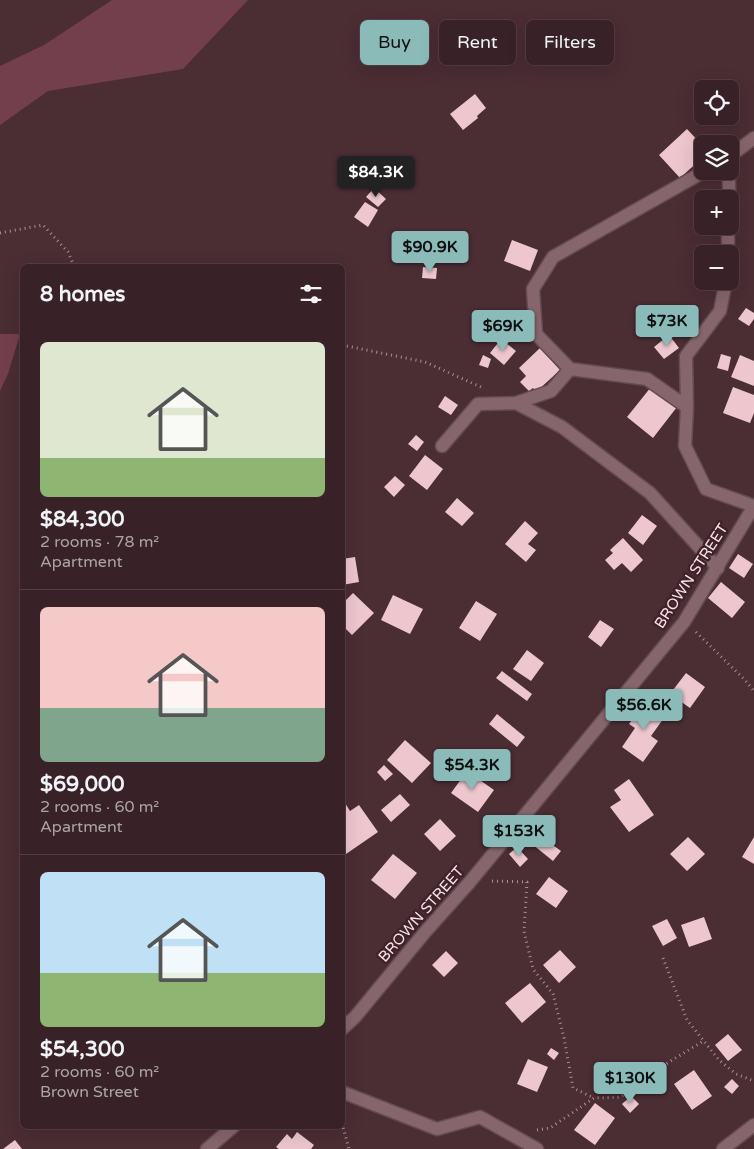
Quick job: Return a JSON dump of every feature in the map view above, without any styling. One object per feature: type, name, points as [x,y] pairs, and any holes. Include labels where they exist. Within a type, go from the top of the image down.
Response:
[{"type":"street","points":[[739,149],[754,138]]},
{"type":"street","points":[[687,406],[647,379],[570,368],[536,334],[533,289],[553,257],[694,177]]},
{"type":"street","points":[[724,290],[720,311],[686,356],[687,406],[684,446],[706,489],[754,506]]},
{"type":"street","points":[[442,446],[478,404],[516,403],[551,391],[570,368]]},
{"type":"street","points":[[516,403],[562,427],[650,493],[718,568]]},
{"type":"street","name":"BROWN STREET","points":[[345,1026],[355,1017],[469,883],[684,622],[754,506]]},
{"type":"street","points":[[345,1093],[437,1129],[480,1118],[537,1149]]},
{"type":"street","points":[[724,1149],[754,1125]]},
{"type":"street","points":[[207,1149],[230,1129]]},
{"type":"path","points":[[0,233],[43,225],[68,252],[73,264]]},
{"type":"path","points":[[345,346],[426,362],[489,390]]},
{"type":"path","points":[[684,622],[745,680],[754,691]]},
{"type":"path","points":[[469,883],[527,882],[524,931],[533,969],[553,994],[574,1088],[594,1098],[621,1097],[669,1062],[705,1040]]},
{"type":"path","points":[[663,958],[687,1020],[705,1040],[719,1060],[736,1074],[754,1081]]},
{"type":"path","points":[[508,1134],[550,1128],[594,1098]]},
{"type":"path","points":[[344,1129],[349,1149]]},
{"type":"shaded area","points":[[112,0],[248,0],[183,69],[48,91],[0,125],[0,66],[44,45]]},
{"type":"shaded area","points":[[0,334],[20,334],[8,374],[0,391]]},
{"type":"building","points":[[475,94],[486,108],[477,116],[478,118],[463,130],[450,114]]},
{"type":"building","points":[[687,129],[694,136],[694,165],[680,178],[659,155]]},
{"type":"building","points":[[374,188],[386,199],[378,207],[366,197]]},
{"type":"building","points":[[365,202],[378,210],[368,227],[354,217]]},
{"type":"building","points":[[512,240],[538,250],[530,271],[504,261]]},
{"type":"building","points":[[423,267],[437,268],[436,279],[422,278]]},
{"type":"building","points":[[746,308],[754,313],[754,319],[749,326],[738,319]]},
{"type":"building","points":[[669,335],[679,348],[664,359],[654,347]]},
{"type":"building","points":[[501,339],[516,351],[504,365],[490,353]]},
{"type":"building","points":[[540,348],[560,370],[536,392],[533,388],[529,391],[520,382],[526,376],[519,368]]},
{"type":"building","points":[[721,354],[731,357],[728,371],[717,368]]},
{"type":"building","points":[[483,355],[491,359],[488,368],[479,365]]},
{"type":"building","points":[[740,355],[754,361],[754,386],[731,377]]},
{"type":"building","points":[[651,387],[677,407],[653,438],[627,417]]},
{"type":"building","points":[[733,387],[754,395],[754,413],[750,423],[723,413]]},
{"type":"building","points":[[445,396],[458,405],[451,415],[438,407]]},
{"type":"building","points":[[416,435],[424,442],[417,451],[408,444]]},
{"type":"building","points":[[425,455],[443,469],[427,490],[409,476]]},
{"type":"building","points":[[395,476],[405,485],[394,497],[384,487]]},
{"type":"building","points":[[457,498],[474,513],[462,526],[445,512]]},
{"type":"building","points":[[642,515],[657,526],[643,545],[628,533]]},
{"type":"building","points":[[525,521],[538,533],[528,544],[536,550],[526,562],[505,544]]},
{"type":"building","points":[[623,538],[643,560],[631,572],[622,563],[614,570],[605,560],[613,553],[610,550]]},
{"type":"building","points":[[738,554],[753,564],[744,578],[729,568]]},
{"type":"building","points":[[355,557],[359,582],[345,584],[345,559]]},
{"type":"building","points":[[721,582],[745,602],[732,618],[708,598]]},
{"type":"building","points":[[353,593],[374,613],[352,635],[345,628],[345,601]]},
{"type":"building","points":[[393,595],[423,609],[410,634],[381,620]]},
{"type":"building","points":[[476,601],[497,614],[480,641],[459,628]]},
{"type":"building","points":[[600,620],[614,629],[601,647],[588,637]]},
{"type":"building","points":[[527,650],[544,663],[531,681],[513,669]]},
{"type":"building","points":[[502,671],[532,694],[527,701],[496,678]]},
{"type":"building","points":[[686,673],[705,687],[690,708],[670,694]]},
{"type":"building","points":[[645,701],[666,715],[651,736],[658,741],[643,762],[622,747],[635,728],[629,724]]},
{"type":"building","points":[[497,714],[525,737],[517,747],[489,724]]},
{"type":"building","points":[[405,740],[431,763],[412,783],[387,760]]},
{"type":"building","points":[[384,765],[393,774],[385,781],[377,772]]},
{"type":"building","points":[[467,771],[494,790],[478,812],[451,793]]},
{"type":"building","points":[[629,779],[654,815],[629,832],[610,807],[621,800],[614,790]]},
{"type":"building","points":[[400,794],[410,805],[391,822],[381,810]]},
{"type":"building","points":[[345,803],[350,811],[359,805],[378,832],[346,854]]},
{"type":"building","points":[[440,819],[456,836],[440,851],[424,834]]},
{"type":"building","points":[[539,835],[561,851],[553,861],[532,844]]},
{"type":"building","points":[[688,837],[705,854],[687,871],[670,854]]},
{"type":"building","points":[[754,837],[754,864],[742,857]]},
{"type":"building","points":[[517,847],[528,859],[520,867],[509,854]]},
{"type":"building","points":[[393,854],[417,873],[395,899],[371,880]]},
{"type":"building","points":[[549,877],[568,891],[556,908],[536,894]]},
{"type":"building","points":[[704,917],[712,939],[689,947],[681,925]]},
{"type":"building","points":[[667,919],[677,938],[663,946],[652,926]]},
{"type":"building","points":[[560,950],[576,967],[559,983],[543,965]]},
{"type":"building","points":[[446,951],[458,963],[444,977],[432,965]]},
{"type":"building","points":[[530,983],[546,1002],[522,1023],[505,1003]]},
{"type":"building","points":[[728,1034],[742,1050],[728,1061],[715,1045]]},
{"type":"building","points":[[551,1048],[559,1053],[554,1060],[547,1054]]},
{"type":"building","points":[[528,1059],[548,1067],[537,1092],[517,1084]]},
{"type":"building","points":[[694,1070],[712,1096],[692,1110],[674,1084]]},
{"type":"building","points":[[732,1079],[739,1086],[732,1094],[724,1087]]},
{"type":"building","points":[[631,1096],[639,1104],[630,1113],[622,1104]]},
{"type":"building","points":[[595,1103],[615,1118],[595,1145],[574,1130]]},
{"type":"building","points":[[297,1132],[314,1145],[311,1149],[279,1149],[276,1147],[287,1134],[292,1139]]},
{"type":"building","points":[[15,1140],[22,1149],[3,1149]]}]
